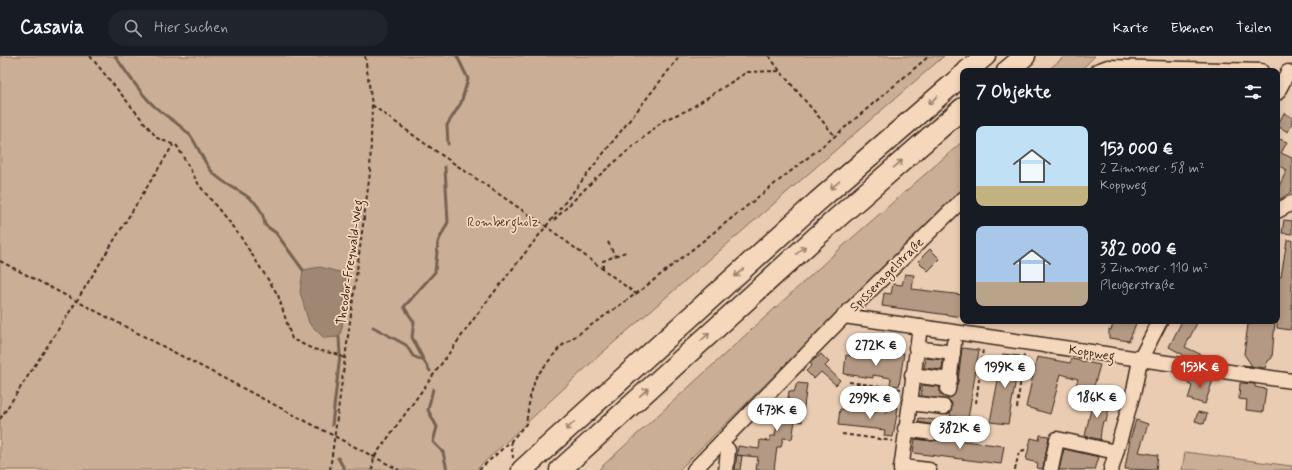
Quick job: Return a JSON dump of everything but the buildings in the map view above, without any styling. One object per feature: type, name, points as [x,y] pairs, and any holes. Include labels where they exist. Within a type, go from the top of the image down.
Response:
[{"type":"highway","points":[[971,68],[985,56]]},
{"type":"highway","points":[[1011,68],[1025,56]]},
{"type":"highway","points":[[518,466],[598,400],[818,200],[960,78]]},
{"type":"highway","points":[[560,470],[836,219],[960,111]]},
{"type":"street","points":[[1105,68],[1146,68]]},
{"type":"street","points":[[1280,87],[1287,72]]},
{"type":"street","name":"Spissenagelstraße","points":[[694,470],[844,316],[960,202]]},
{"type":"street","points":[[1280,209],[1292,202]]},
{"type":"street","name":"Koppweg","points":[[844,316],[1026,341],[1140,360],[1292,381]]},
{"type":"street","points":[[1111,470],[1134,390],[1140,360],[1158,324]]},
{"type":"street","points":[[920,327],[909,396],[901,468],[925,470]]},
{"type":"street","points":[[912,375],[949,385],[954,348],[916,348]]},
{"type":"street","points":[[909,396],[944,407]]},
{"type":"street","points":[[905,436],[933,433]]},
{"type":"street","points":[[1051,469],[1057,439],[1116,452]]},
{"type":"street","points":[[721,443],[728,450],[726,470]]},
{"type":"path","points":[[90,56],[157,138],[177,146],[199,185],[240,236],[278,296],[292,339],[313,349],[340,355],[345,358]]},
{"type":"path","name":"Theodor-Freywald-Weg","points":[[330,470],[370,173],[372,105],[365,56]]},
{"type":"path","points":[[372,470],[374,457],[481,309],[680,56]]},
{"type":"path","points":[[768,56],[835,136]]},
{"type":"path","points":[[478,470],[511,441],[526,424],[530,397],[536,377],[560,347],[636,294],[835,136],[929,56]]},
{"type":"path","points":[[547,227],[595,179],[664,120],[688,110],[747,72],[780,71]]},
{"type":"path","points":[[372,105],[424,143],[547,227],[636,294]]},
{"type":"path","points":[[0,419],[76,302],[174,144]]},
{"type":"path","points":[[608,242],[615,256]]},
{"type":"path","points":[[603,269],[603,261],[628,251]]},
{"type":"path","points":[[0,261],[399,470]]},
{"type":"path","points":[[976,403],[985,336]]},
{"type":"path","points":[[1017,408],[1026,341]]},
{"type":"path","points":[[849,382],[909,396]]},
{"type":"path","points":[[842,434],[905,436]]},
{"type":"path","points":[[511,441],[518,466]]},
{"type":"path","points":[[1015,470],[1019,452],[1024,450],[1028,451]]},
{"type":"green space","name":"Rombergholz","points":[[0,56],[944,56],[603,352],[476,470],[0,470]],"holes":[[[347,274],[342,328],[309,323]]]},
{"type":"green space","points":[[1065,56],[1095,56],[1083,68],[1051,68]]},
{"type":"green space","points":[[960,144],[960,191],[679,470],[598,470],[843,246]]},
{"type":"green space","points":[[1185,452],[1292,466],[1292,470],[1182,470]]},
{"type":"shaded area","points":[[320,267],[347,274],[342,328],[339,337],[324,338],[309,323],[300,292],[303,270]]},
{"type":"waterway","points":[[115,56],[143,95],[158,110],[189,134],[207,166],[214,174],[252,200],[258,207],[265,225],[276,233],[303,270]]},
{"type":"waterway","points":[[448,144],[447,125],[461,103],[468,79],[457,56]]},
{"type":"waterway","points":[[424,361],[412,337],[414,322],[404,307],[435,272],[438,242],[448,222],[445,167]]},
{"type":"waterway","points":[[373,327],[406,345],[413,356],[424,361],[430,371]]},
{"type":"waterway","points":[[332,425],[340,355],[339,337]]},
{"type":"waterway","points":[[433,389],[428,410],[437,427],[433,442],[443,452],[447,470]]},
{"type":"waterway","points":[[338,458],[345,470]]}]
